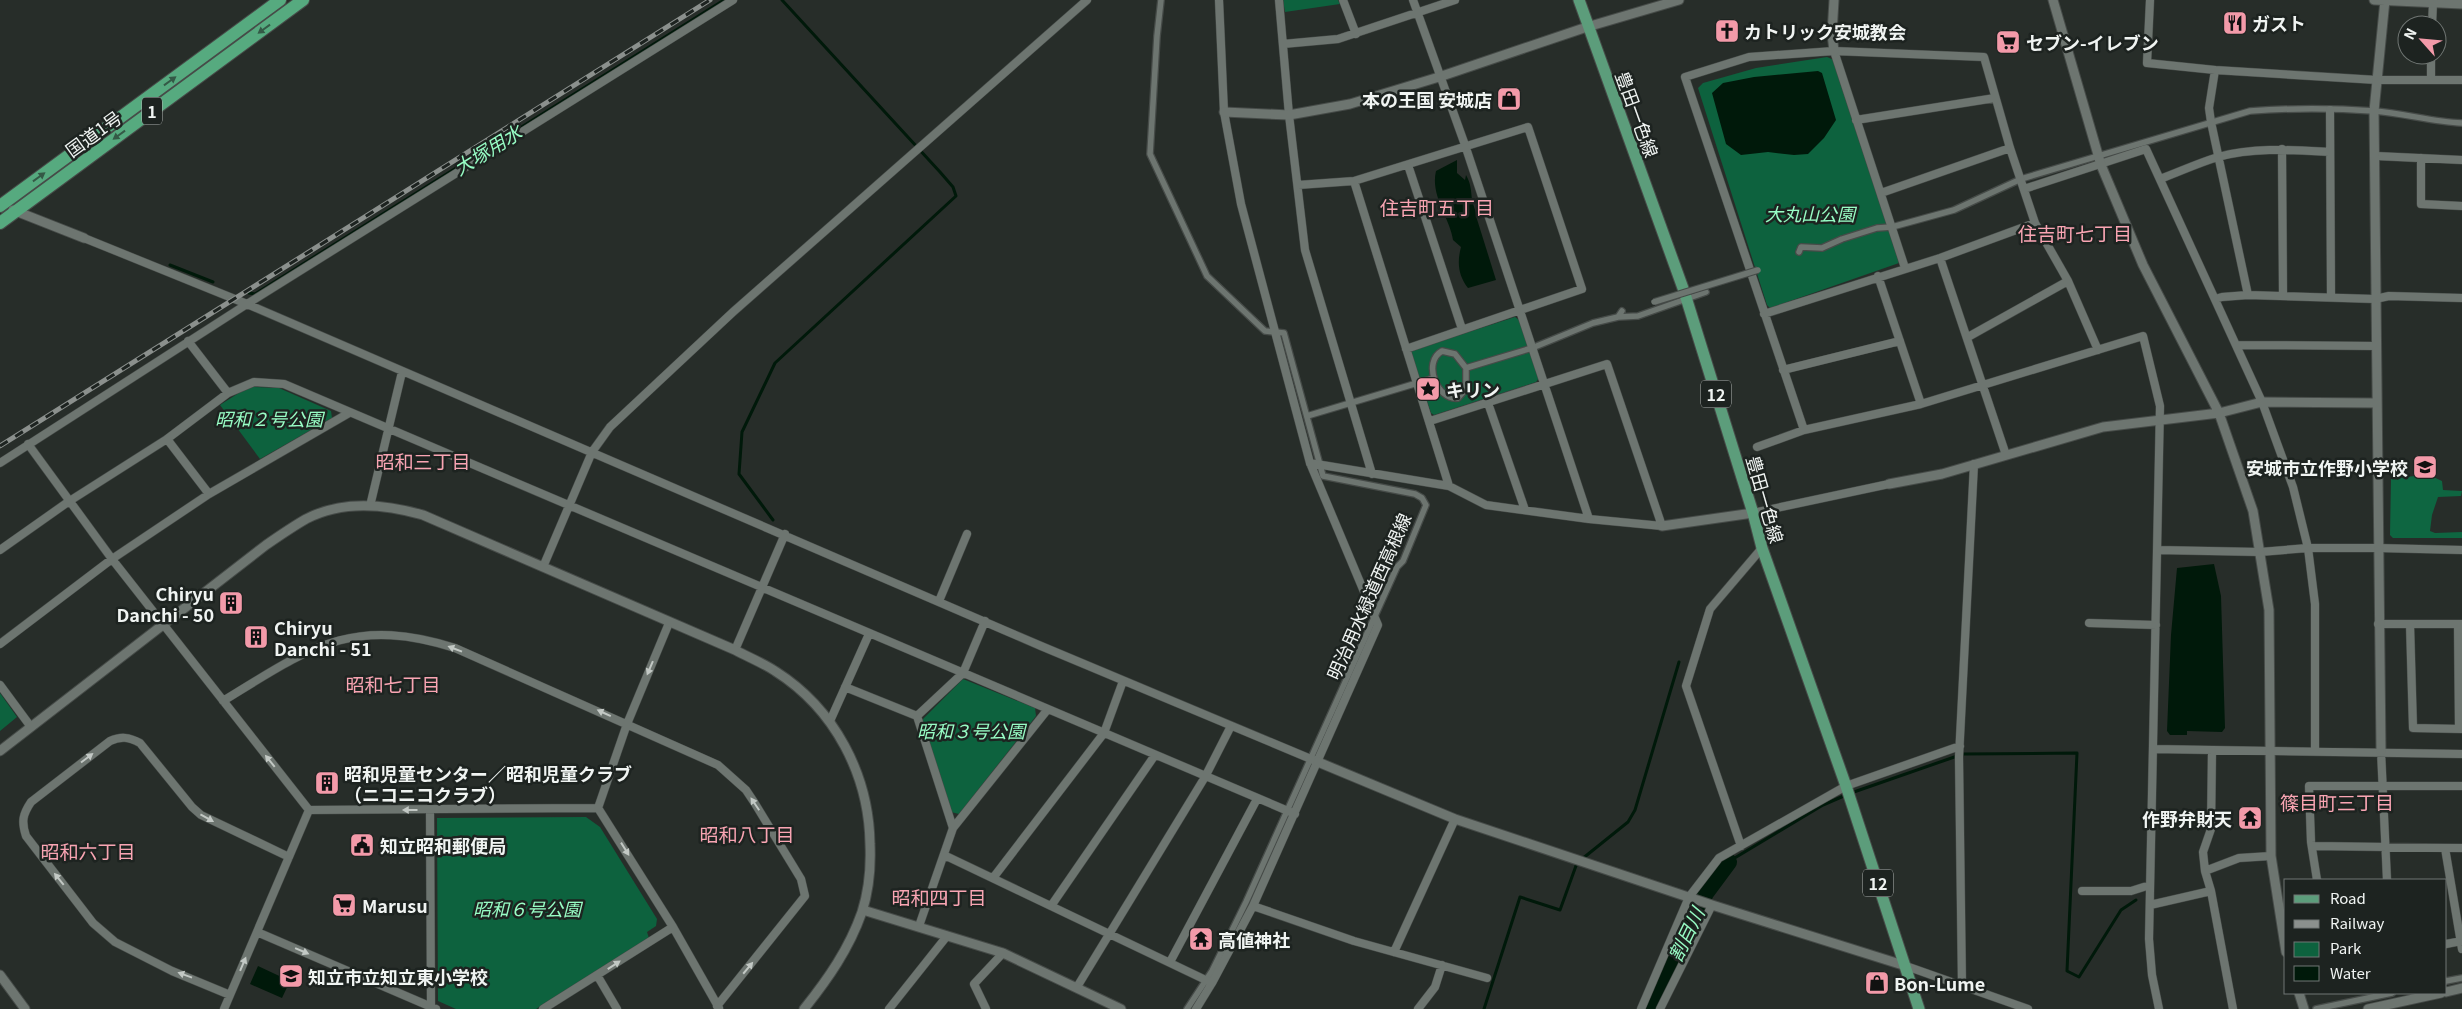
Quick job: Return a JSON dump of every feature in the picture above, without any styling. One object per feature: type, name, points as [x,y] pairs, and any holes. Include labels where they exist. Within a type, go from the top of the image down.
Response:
[{"type":"highway","name":"国道1号","points":[[0,205],[280,0]]},
{"type":"highway","name":"国道1号","points":[[0,222],[303,0]]},
{"type":"main road","name":"豊田一色線","points":[[1579,0],[1587,27],[1687,301],[1753,512],[1762,548],[1847,792],[1919,1009]]},
{"type":"street","points":[[0,463],[246,304],[732,0]]},
{"type":"street","points":[[543,567],[592,452],[616,421],[733,312],[1087,0]]},
{"type":"street","points":[[1161,0],[1150,154],[1207,276],[1265,331],[1284,333],[1320,465]]},
{"type":"street","points":[[1187,1009],[1209,982],[1252,906],[1314,761],[1378,625],[1310,463],[1241,204],[1224,112],[1219,0]]},
{"type":"street","points":[[1279,0],[1289,115],[1306,250],[1372,474]]},
{"type":"street","points":[[1343,0],[1356,34]]},
{"type":"street","points":[[1413,0],[1439,77],[1465,145],[1589,519]]},
{"type":"street","points":[[1283,44],[1338,39],[1455,0]]},
{"type":"street","points":[[1224,112],[1289,115],[1350,104],[1439,77],[1587,27],[1679,0]]},
{"type":"street","points":[[1834,0],[1832,34],[1834,50],[1905,268]]},
{"type":"street","points":[[2053,0],[2101,165],[2143,265],[2219,413],[2253,511],[2266,583],[2270,637],[2271,856],[2284,939]]},
{"type":"street","points":[[2150,0],[2147,63],[2214,70],[2377,80],[2462,80]]},
{"type":"street","points":[[2374,0],[2462,4]]},
{"type":"street","points":[[2385,0],[2374,111],[2376,156],[2375,298],[2377,346],[2378,624],[2384,847],[2388,879]]},
{"type":"street","points":[[2432,15],[2433,3]]},
{"type":"street","points":[[1804,430],[1685,77],[1750,57],[1834,50],[1984,57],[2010,148],[2035,223],[2068,281],[2098,350]]},
{"type":"street","points":[[2430,80],[2431,65]]},
{"type":"street","points":[[2214,70],[2209,108],[2211,122],[2248,295]]},
{"type":"street","points":[[1856,120],[1995,98]]},
{"type":"street","points":[[2330,110],[2331,297]]},
{"type":"street","points":[[1799,252],[1801,248],[1822,248],[1842,239],[1877,228],[1892,227],[1954,210],[2020,179],[2250,111],[2374,111],[2411,115],[2439,122],[2462,123]]},
{"type":"street","points":[[1298,185],[1354,181],[1408,166],[1465,145],[1528,126],[1582,289],[1406,348]]},
{"type":"street","points":[[1881,193],[2010,148]]},
{"type":"street","points":[[2024,189],[2146,149],[2262,402],[2293,487],[2308,548],[2315,604],[2315,750]]},
{"type":"street","points":[[2160,179],[2218,157],[2282,149],[2329,152]]},
{"type":"street","points":[[2282,149],[2283,295]]},
{"type":"street","points":[[2376,156],[2462,160]]},
{"type":"street","points":[[2421,158],[2421,204],[2462,206]]},
{"type":"street","points":[[1408,166],[1462,329]]},
{"type":"street","points":[[1354,181],[1449,486]]},
{"type":"street","points":[[0,205],[246,304],[785,534],[1123,681],[1455,819],[1708,904],[1906,966],[2028,1009]]},
{"type":"street","points":[[1764,314],[1878,276],[1940,258],[2035,223]]},
{"type":"street","points":[[1940,258],[1968,336],[2006,455]]},
{"type":"street","points":[[1654,302],[1758,270]]},
{"type":"street","points":[[1878,276],[1921,404]]},
{"type":"street","points":[[1968,336],[2068,281]]},
{"type":"street","points":[[1466,368],[1532,348],[1620,314],[1638,316],[1687,301],[1706,292]]},
{"type":"street","points":[[2215,299],[2222,296],[2248,295],[2462,298]]},
{"type":"street","points":[[1757,447],[1804,430],[1921,404],[2143,336],[2160,406],[2149,939],[2152,975],[2159,1009]]},
{"type":"street","points":[[188,341],[228,393]]},
{"type":"street","points":[[1784,370],[1900,341]]},
{"type":"street","points":[[2236,345],[2377,346]]},
{"type":"street","points":[[1442,351],[1455,354],[1466,368],[1466,389],[1458,398],[1453,399],[1443,393],[1434,378],[1433,362],[1435,357],[1442,351]]},
{"type":"street","points":[[1430,421],[1607,364],[1662,526]]},
{"type":"street","points":[[370,506],[402,372]]},
{"type":"street","points":[[1307,416],[1434,378]]},
{"type":"street","points":[[0,550],[68,502],[167,438],[228,393],[254,382],[284,384],[761,589],[1291,813]]},
{"type":"street","points":[[1310,463],[1449,486],[1486,505],[1589,519],[1662,526],[1753,512],[1942,474],[2103,427],[2160,422],[2219,413],[2262,402],[2377,403]]},
{"type":"street","points":[[1488,403],[1525,510]]},
{"type":"street","points":[[0,644],[112,559],[209,494],[349,413]]},
{"type":"street","points":[[167,438],[209,494]]},
{"type":"street","points":[[28,444],[68,502],[309,810]]},
{"type":"street","points":[[1962,986],[1959,752],[1974,464]]},
{"type":"street","name":"明治用水緑道西高根線","points":[[1320,465],[1323,476],[1415,494],[1422,498],[1426,505],[1403,561],[1397,567],[1375,617]]},
{"type":"street","points":[[0,751],[266,545],[306,519],[337,508],[370,506],[398,508],[423,515],[735,650],[776,671],[802,693],[830,721],[855,767],[865,795],[870,830],[870,868],[863,910],[851,939],[834,971],[804,1009]]},
{"type":"street","points":[[735,650],[785,534]]},
{"type":"street","points":[[939,601],[967,534]]},
{"type":"street","points":[[1742,846],[1686,686],[1710,609],[1762,548]]},
{"type":"street","points":[[2157,550],[2260,552],[2308,548],[2462,550]]},
{"type":"street","points":[[917,716],[963,673],[985,621]]},
{"type":"street","points":[[598,808],[627,724],[670,623]]},
{"type":"street","points":[[2089,623],[2156,624]]},
{"type":"street","points":[[2378,624],[2410,624],[2460,624],[2460,729],[2413,728],[2410,624]]},
{"type":"street","points":[[830,721],[869,634]]},
{"type":"street","points":[[223,701],[302,653],[349,637],[392,635],[429,640],[455,648],[708,760],[725,770],[746,790],[779,840],[804,887],[805,896],[798,908],[718,1007],[673,926],[598,808]]},
{"type":"street","points":[[993,878],[1104,733],[1123,681]]},
{"type":"street","points":[[0,685],[31,726]]},
{"type":"street","points":[[845,687],[917,716]]},
{"type":"street","points":[[919,926],[953,828],[1048,709]]},
{"type":"street","points":[[917,716],[953,828]]},
{"type":"street","points":[[1078,987],[1206,777],[1231,726]]},
{"type":"street","points":[[230,994],[135,953],[115,942],[93,923],[26,836],[22,823],[24,812],[31,802],[110,741],[118,738],[131,738],[140,743],[192,807],[201,815],[289,857]]},
{"type":"street","points":[[2153,748],[2462,754]]},
{"type":"street","points":[[2212,750],[2211,829],[2203,852],[2205,871],[2211,891],[2234,1009]]},
{"type":"street","points":[[1641,1009],[1689,897],[1719,858],[1847,792],[1959,752]]},
{"type":"street","points":[[1052,906],[1155,755]]},
{"type":"street","points":[[2316,879],[2311,842],[2309,786],[2462,786]]},
{"type":"street","points":[[1170,962],[1257,799]]},
{"type":"street","points":[[309,810],[598,808]]},
{"type":"street","points":[[224,1009],[309,810]]},
{"type":"street","points":[[257,932],[433,1008],[430,810]]},
{"type":"street","points":[[1196,1009],[1246,902],[1291,813]]},
{"type":"street","points":[[1394,952],[1455,819]]},
{"type":"street","points":[[2313,846],[2462,848]]},
{"type":"street","points":[[2445,848],[2461,944],[2447,944]]},
{"type":"street","points":[[944,855],[1209,982]]},
{"type":"street","points":[[2205,871],[2239,858],[2271,856]]},
{"type":"street","points":[[2082,890],[2132,891],[2150,885]]},
{"type":"street","points":[[2150,905],[2211,891]]},
{"type":"street","points":[[1660,1009],[1708,904]]},
{"type":"street","points":[[1252,906],[1354,941],[1487,978]]},
{"type":"street","points":[[863,910],[1002,953],[1078,987],[1121,1009]]},
{"type":"street","points":[[543,1009],[673,926]]},
{"type":"street","points":[[889,1009],[947,936]]},
{"type":"street","points":[[986,1009],[974,984],[1002,953]]},
{"type":"street","points":[[1418,1009],[1435,987],[1442,965]]},
{"type":"street","points":[[0,975],[25,1009]]},
{"type":"street","points":[[597,976],[617,1009]]},
{"type":"street","points":[[2447,981],[2462,978]]},
{"type":"street","points":[[2447,992],[2462,988]]},
{"type":"street","points":[[2299,994],[2304,1009]]},
{"type":"street","points":[[2316,1009],[2387,994]]},
{"type":"street","points":[[2368,1009],[2436,994]]},
{"type":"green space","points":[[1283,0],[1338,0],[1340,4],[1285,12]]},
{"type":"green space","name":"大丸山公園","points":[[1827,57],[1834,60],[1899,263],[1770,308],[1767,305],[1698,88],[1703,83],[1756,68]]},
{"type":"green space","points":[[1515,317],[1519,320],[1539,378],[1536,382],[1434,415],[1431,413],[1411,353],[1413,350]]},
{"type":"green space","name":"昭和２号公園","points":[[253,387],[279,388],[331,411],[332,418],[260,459],[220,405],[242,391]]},
{"type":"green space","points":[[2429,475],[2442,481],[2443,490],[2462,491],[2461,496],[2438,497],[2432,515],[2430,531],[2435,533],[2462,532],[2462,538],[2393,538],[2390,535],[2391,478]]},
{"type":"green space","name":"昭和３号公園","points":[[963,679],[1035,708],[1036,716],[959,814],[951,812],[921,721]]},
{"type":"green space","points":[[0,693],[17,717],[0,731]]},
{"type":"green space","name":"昭和６号公園","points":[[586,817],[600,827],[657,919],[656,926],[647,932],[649,938],[536,1009],[456,1009],[438,1001],[437,818]]},
{"type":"water","points":[[1818,71],[1822,73],[1836,120],[1824,138],[1808,154],[1794,155],[1768,152],[1741,155],[1726,144],[1712,93],[1723,83],[1754,77]]},
{"type":"water","points":[[1457,160],[1457,173],[1465,180],[1466,175],[1469,181],[1476,216],[1496,280],[1468,288],[1459,268],[1461,247],[1453,240],[1438,198],[1435,180],[1436,171]]},
{"type":"water","points":[[2214,564],[2221,596],[2225,728],[2222,732],[2187,731],[2187,735],[2170,735],[2167,731],[2171,635],[2177,568]]},
{"type":"water","points":[[258,966],[290,981],[282,998],[250,984]]},
{"type":"waterway","name":"大塚用水","points":[[249,293],[255,294],[724,0]]},
{"type":"waterway","points":[[773,520],[739,474],[742,432],[775,363],[956,196],[953,187],[940,172],[782,0]]},
{"type":"waterway","name":"大塚用水","points":[[170,265],[213,282]]},
{"type":"waterway","points":[[1484,1009],[1520,897],[1560,910],[1577,863],[1628,822],[1635,810],[1679,662]]},
{"type":"waterway","points":[[1851,793],[1963,754],[2077,753],[2067,971],[2079,977],[2121,910],[2136,900]]},
{"type":"waterway","points":[[1728,862],[1823,805],[1846,795]]},
{"type":"waterway","name":"割目川","points":[[1649,1009],[1705,893],[1728,862]]},
{"type":"railway","points":[[0,446],[710,0]]},
{"type":"place","name":"ガスト","points":[[2235,23]]},
{"type":"place","name":"カトリック安城教会","points":[[1727,31]]},
{"type":"place","name":"セブン-イレブン","points":[[2008,42]]},
{"type":"place","name":"本の王国 安城店","points":[[1509,99]]},
{"type":"place","name":"キリン","points":[[1428,389]]},
{"type":"place","name":"安城市立作野小学校","points":[[2425,467]]},
{"type":"place","name":"Chiryu Danchi - 50","points":[[231,603]]},
{"type":"place","name":"Chiryu Danchi - 51","points":[[256,637]]},
{"type":"place","name":"昭和児童センター／昭和児童クラブ （ニコニコクラブ）","points":[[327,783]]},
{"type":"place","name":"作野弁財天","points":[[2250,818]]},
{"type":"place","name":"知立昭和郵便局","points":[[362,845]]},
{"type":"place","name":"Marusu","points":[[344,905]]},
{"type":"place","name":"高値神社","points":[[1201,939]]},
{"type":"place","name":"知立市立知立東小学校","points":[[291,976]]},
{"type":"place","name":"Bon-Lume","points":[[1877,983]]},
{"type":"district","name":"住吉町五丁目","points":[[1437,206]]},
{"type":"district","name":"住吉町七丁目","points":[[2075,232]]},
{"type":"district","name":"昭和三丁目","points":[[423,460]]},
{"type":"district","name":"昭和七丁目","points":[[393,683]]},
{"type":"district","name":"篠目町三丁目","points":[[2337,801]]},
{"type":"district","name":"昭和八丁目","points":[[747,833]]},
{"type":"district","name":"昭和六丁目","points":[[88,850]]},
{"type":"district","name":"昭和四丁目","points":[[939,896]]}]
